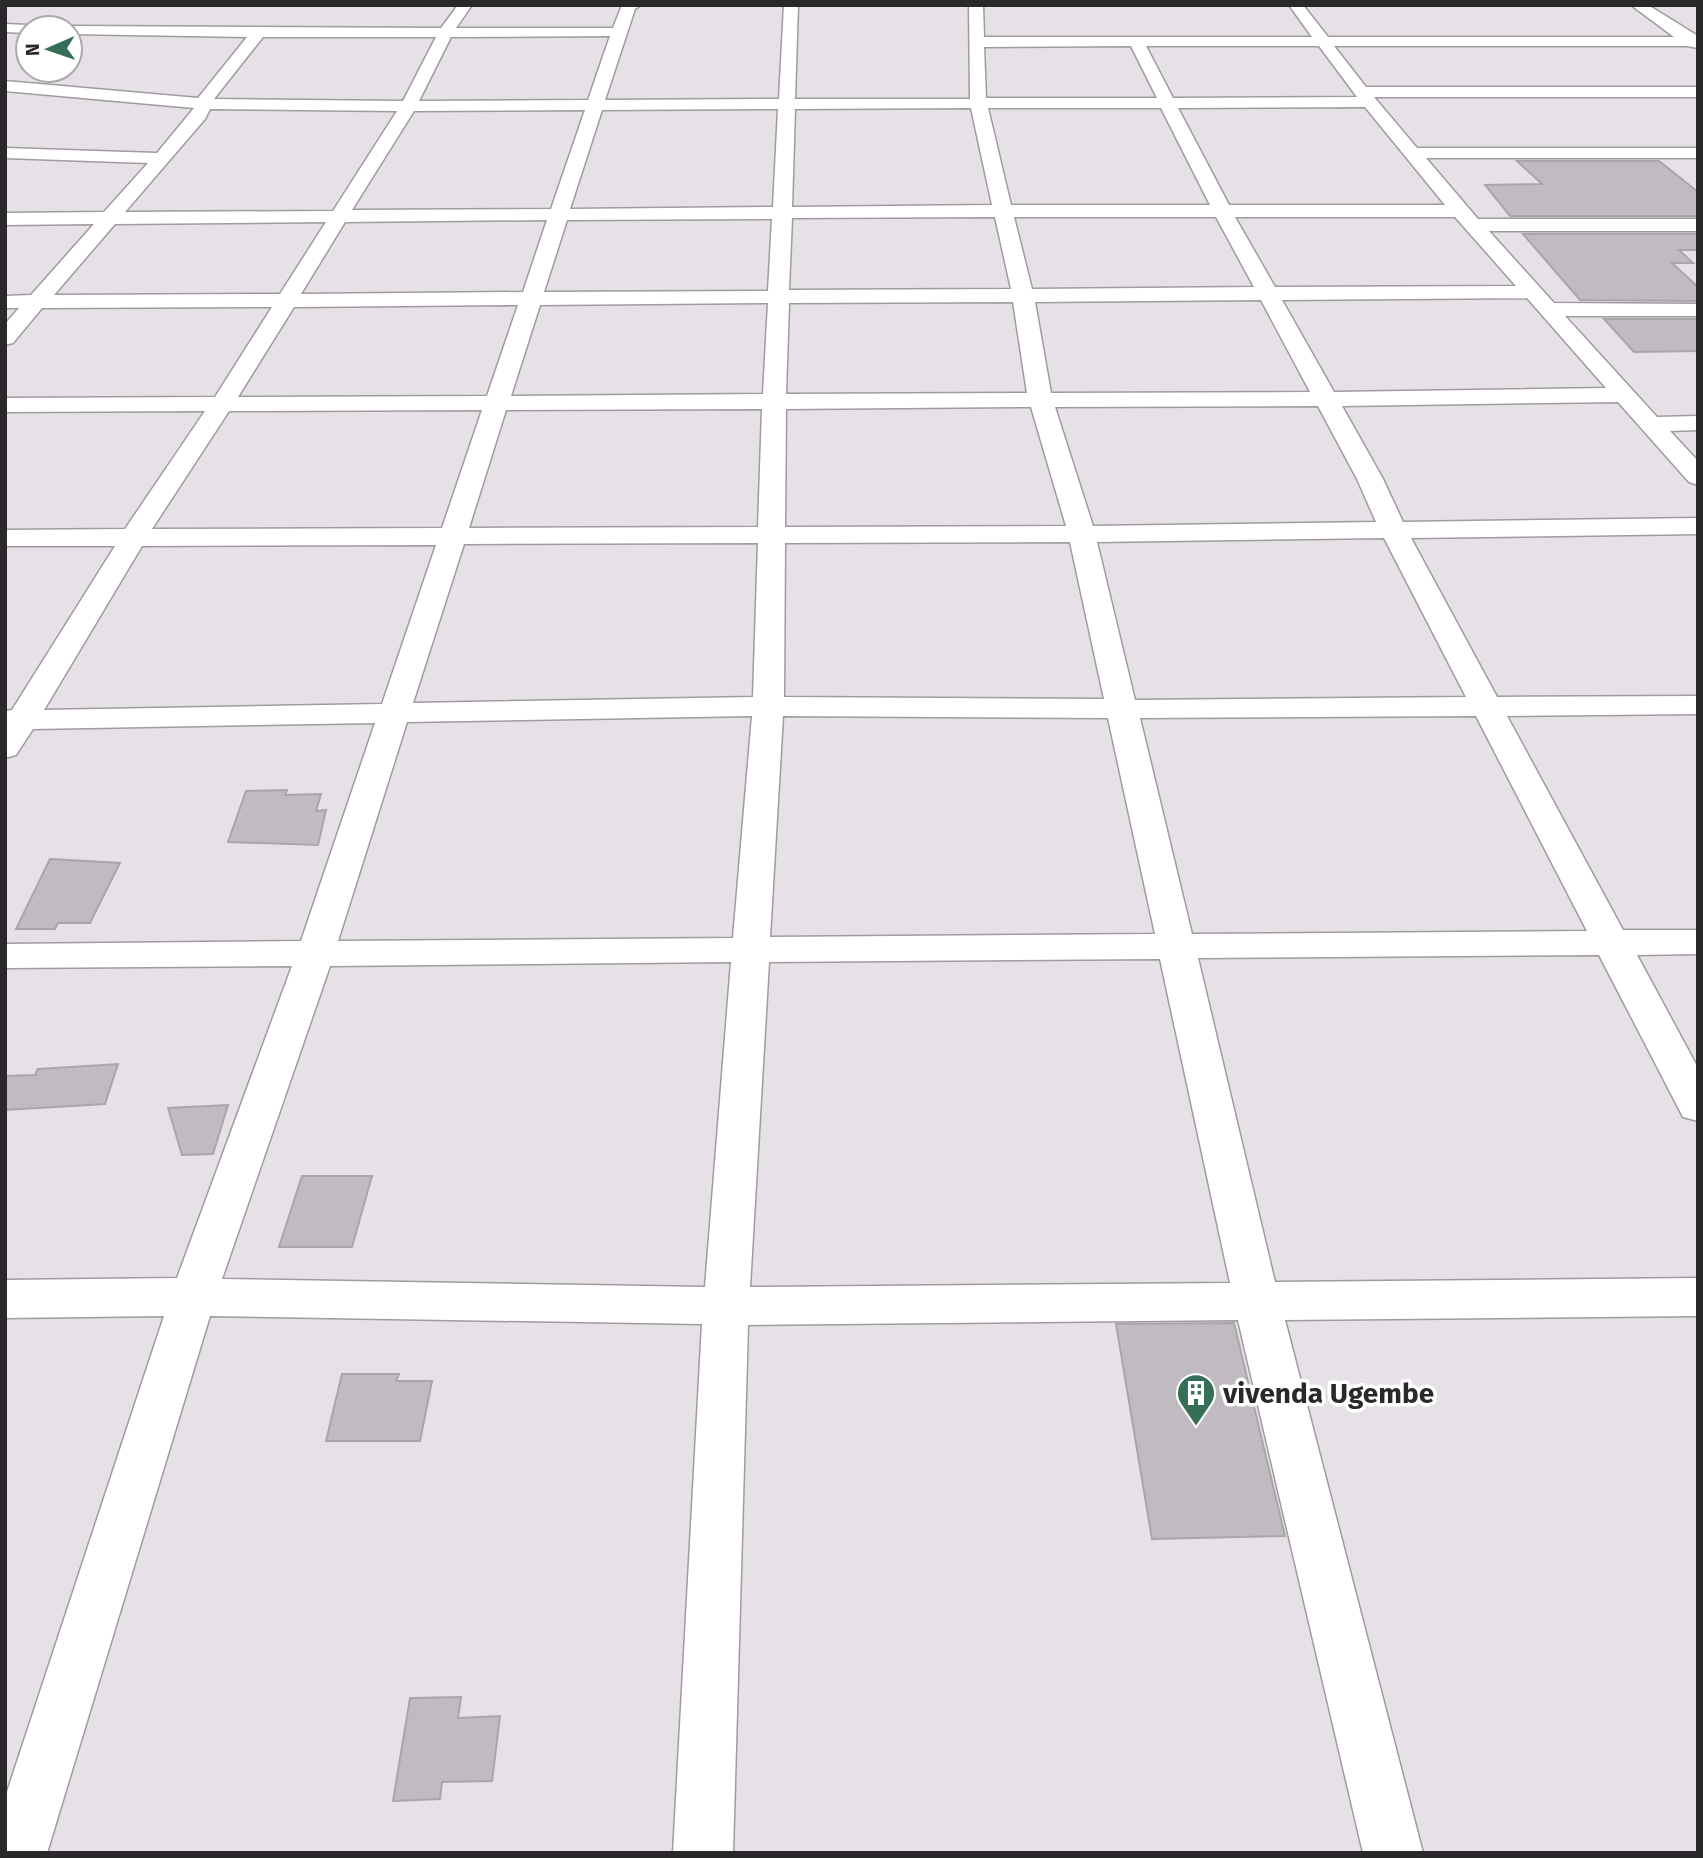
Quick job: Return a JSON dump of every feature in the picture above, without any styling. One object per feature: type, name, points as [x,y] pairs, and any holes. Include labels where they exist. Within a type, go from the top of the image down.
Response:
[{"type":"street","points":[[5,748],[15,719],[222,404],[408,106],[446,32],[465,5]]},
{"type":"street","points":[[703,1853],[726,1306],[768,706],[774,403],[791,5]]},
{"type":"street","points":[[976,5],[978,103],[1023,296],[1040,399],[1082,534],[1257,1301],[1327,1594],[1393,1853]]},
{"type":"street","points":[[1297,5],[1366,97],[1466,218],[1698,477]]},
{"type":"street","points":[[1638,5],[1695,43]]},
{"type":"street","points":[[84,36],[120,15]]},
{"type":"street","points":[[5,338],[199,115],[208,93],[265,33],[289,15]]},
{"type":"street","points":[[17,1853],[193,1297],[315,954],[497,403],[528,299],[626,19],[446,32],[84,31]]},
{"type":"street","points":[[978,42],[1695,43]]},
{"type":"street","points":[[1137,43],[1222,211],[1370,479],[1393,530],[1698,1106]]},
{"type":"street","points":[[5,86],[204,104],[408,106],[1167,103],[1698,92]]},
{"type":"street","points":[[1412,152],[1698,153]]},
{"type":"street","points":[[5,153],[160,158]]},
{"type":"street","points":[[5,219],[1222,211],[1698,225]]},
{"type":"street","points":[[5,302],[1530,292]]},
{"type":"street","points":[[1545,309],[1698,310]]},
{"type":"street","points":[[5,405],[1326,400],[1626,394]]},
{"type":"street","points":[[1651,424],[1698,423]]},
{"type":"street","points":[[5,538],[1082,534],[1698,526]]},
{"type":"street","points":[[15,719],[768,706],[1123,709],[1698,705]]},
{"type":"street","points":[[5,956],[1698,942]]},
{"type":"street","points":[[5,1299],[193,1297],[726,1306],[1698,1297]]},
{"type":"building","points":[[1517,161],[1659,161],[1698,192],[1698,216],[1510,216],[1485,185],[1542,184]]},
{"type":"building","points":[[1523,234],[1698,234],[1698,250],[1679,250],[1693,263],[1672,263],[1698,287],[1698,301],[1580,300]]},
{"type":"building","points":[[1604,319],[1698,319],[1698,351],[1634,352]]},
{"type":"building","points":[[287,790],[285,795],[321,794],[316,811],[326,810],[318,845],[228,842],[246,791]]},
{"type":"building","points":[[50,859],[120,863],[90,923],[58,923],[55,929],[16,929]]},
{"type":"building","points":[[118,1064],[105,1104],[5,1110],[5,1076],[35,1075],[38,1069]]},
{"type":"building","points":[[228,1105],[213,1154],[182,1155],[168,1108]]},
{"type":"building","points":[[302,1176],[372,1176],[352,1247],[279,1247]]},
{"type":"building","name":"vivenda Ugembe","points":[[1234,1323],[1285,1536],[1152,1539],[1116,1324]]},
{"type":"building","points":[[342,1374],[399,1374],[396,1381],[432,1381],[420,1441],[326,1441]]},
{"type":"building","points":[[461,1697],[458,1718],[500,1716],[492,1781],[442,1782],[440,1799],[393,1801],[410,1698]]},
{"type":"place","name":"vivenda Ugembe","points":[[1196,1427]]}]
